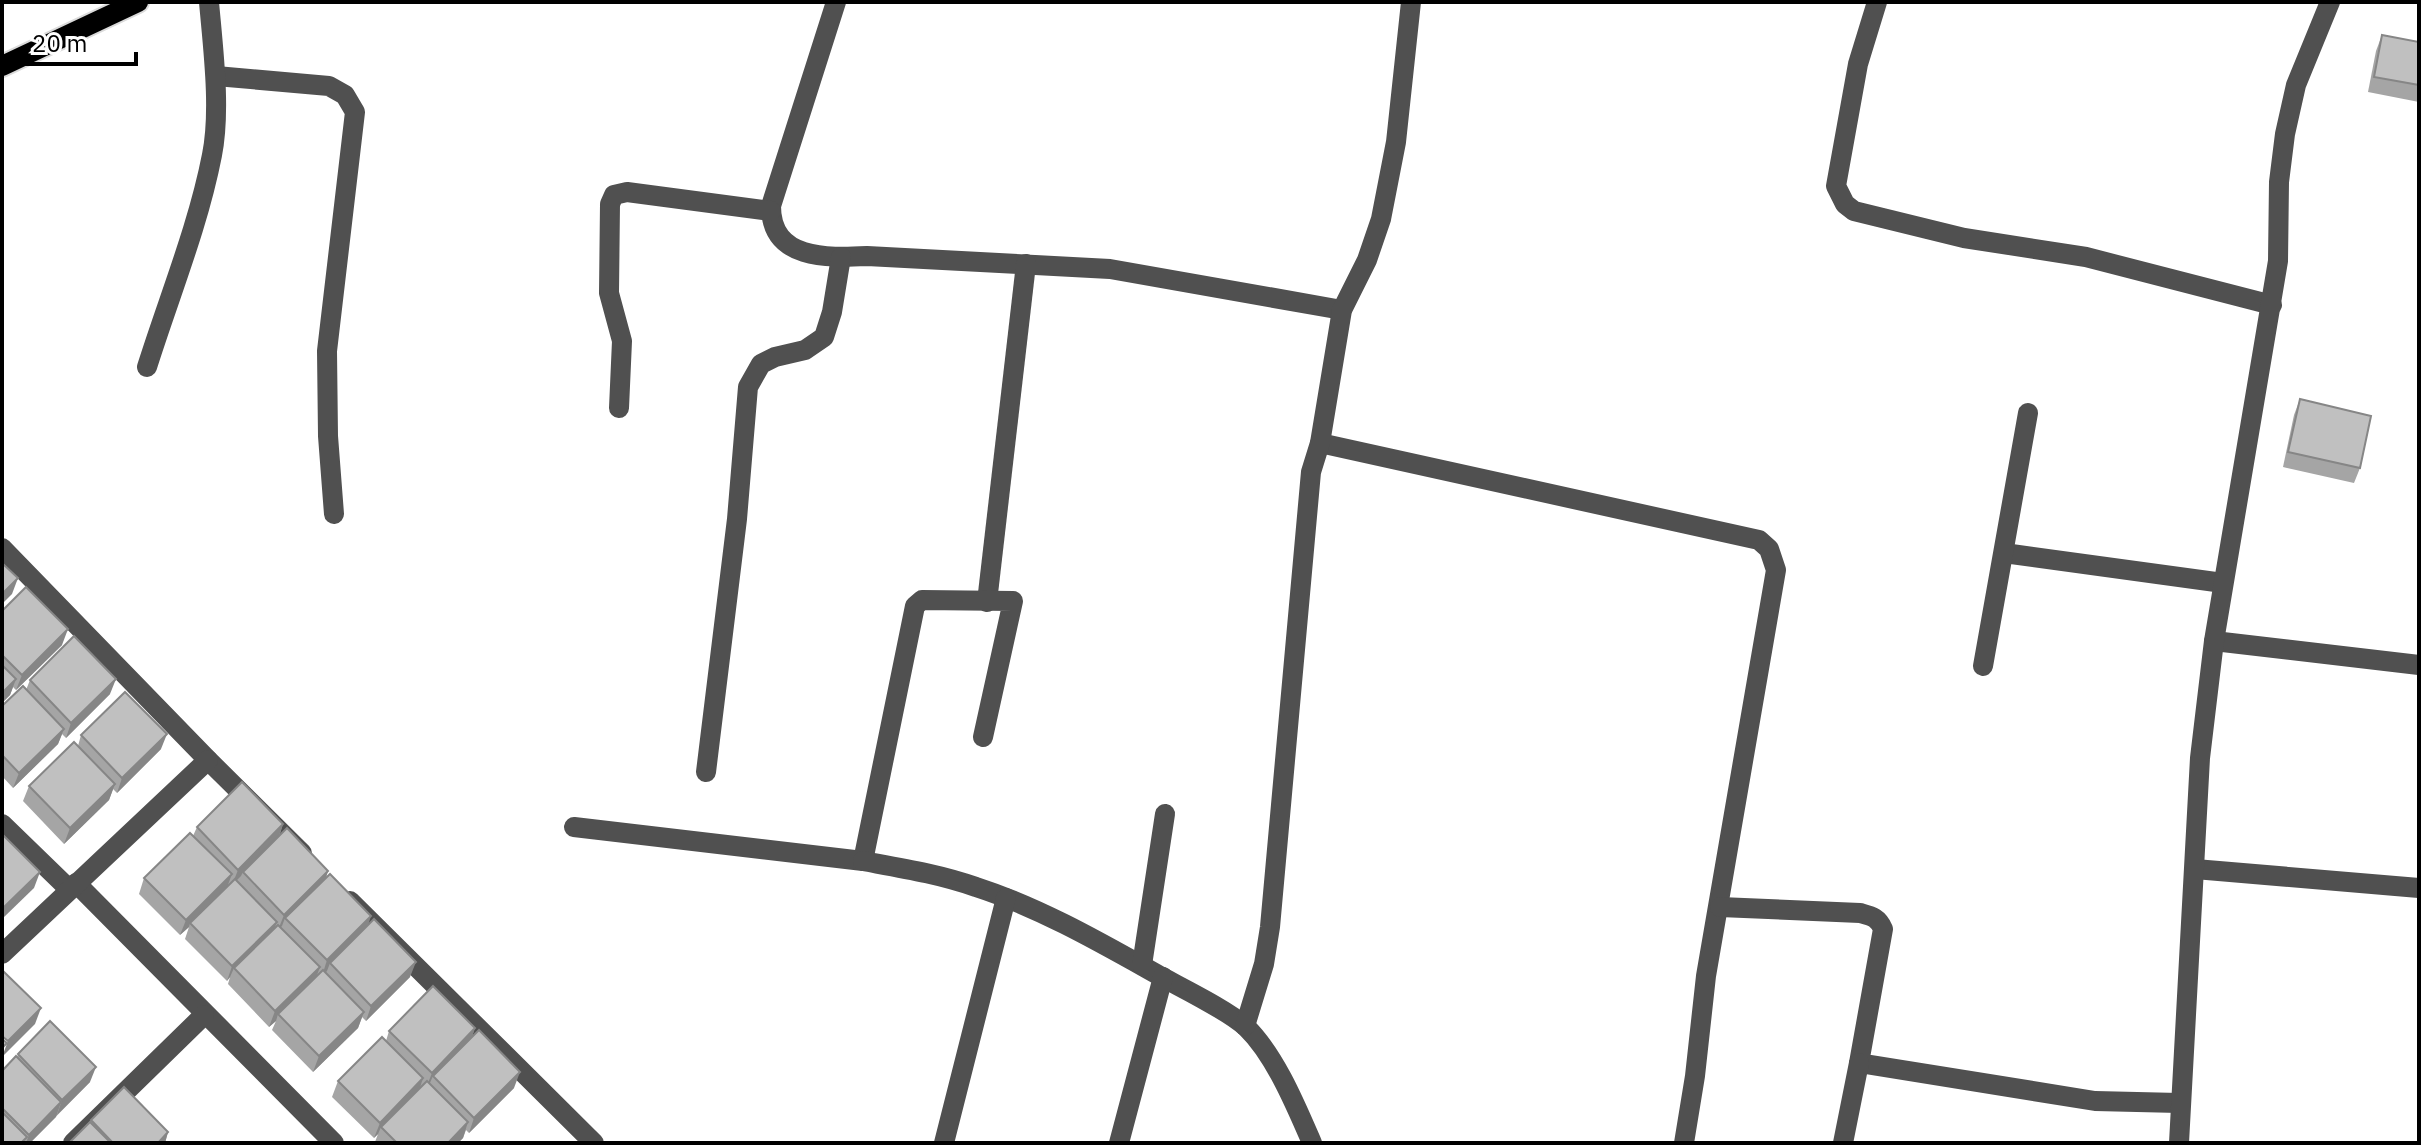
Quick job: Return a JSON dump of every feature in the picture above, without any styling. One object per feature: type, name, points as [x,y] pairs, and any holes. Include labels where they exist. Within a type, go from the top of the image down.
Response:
[{"type":"main road","points":[[2,66],[138,2]]},
{"type":"street","points":[[147,367],[197,215],[213,153],[216,76],[209,2]]},
{"type":"street","points":[[836,2],[773,196],[771,211],[774,228],[779,237],[797,251],[841,257],[1110,269],[1342,310]]},
{"type":"street","points":[[1245,1026],[1264,964],[1270,927],[1311,472],[1320,443],[1342,310],[1367,260],[1381,219],[1396,142],[1411,2]]},
{"type":"street","points":[[1877,2],[1858,64],[1836,186],[1845,204],[1854,211],[1964,238],[2086,257],[2272,305]]},
{"type":"street","points":[[2179,1143],[2200,758],[2214,641],[2272,305],[2278,261],[2279,182],[2285,134],[2296,85],[2330,2]]},
{"type":"street","points":[[216,76],[329,86],[345,95],[355,112],[327,351],[328,436],[334,514]]},
{"type":"street","points":[[619,408],[622,341],[609,293],[610,204],[614,195],[627,192],[771,211]]},
{"type":"street","points":[[706,772],[737,519],[748,387],[761,364],[775,357],[805,350],[824,337],[832,312],[841,257]]},
{"type":"street","points":[[987,602],[1026,264]]},
{"type":"street","points":[[1983,666],[2028,413]]},
{"type":"street","points":[[1320,443],[1759,540],[1769,549],[1776,570],[1706,976],[1684,1143]]},
{"type":"street","points":[[2,548],[582,1139]]},
{"type":"street","points":[[2004,553],[2223,583]]},
{"type":"street","points":[[863,861],[917,602],[930,599],[1013,601],[983,737]]},
{"type":"street","points":[[2214,641],[2419,665]]},
{"type":"street","points":[[2,954],[208,760]]},
{"type":"street","points":[[1142,965],[1165,814]]},
{"type":"street","points":[[2,824],[72,886],[329,1141]]},
{"type":"street","points":[[574,827],[863,861],[919,871],[1006,898],[1142,965],[1245,1026],[1289,1092],[1312,1143]]},
{"type":"street","points":[[2195,869],[2419,888]]},
{"type":"street","points":[[944,1143],[1006,898]]},
{"type":"street","points":[[1720,907],[1860,913],[1875,917],[1880,922],[1883,929],[1843,1143]]},
{"type":"street","points":[[1125,1141],[1163,977]]},
{"type":"street","points":[[73,1143],[204,1015]]},
{"type":"street","points":[[1859,1063],[2095,1101],[2179,1103]]},
{"type":"building","points":[[2382,35],[2419,42],[2419,85],[2374,77]]},
{"type":"building","points":[[2300,399],[2371,416],[2360,468],[2288,452]]},
{"type":"building","points":[[2,563],[18,578],[2,594]]},
{"type":"building","points":[[26,587],[68,629],[22,675],[2,655],[2,611]]},
{"type":"building","points":[[74,636],[116,679],[71,723],[30,680]]},
{"type":"building","points":[[2,665],[16,679],[2,693]]},
{"type":"building","points":[[23,686],[64,729],[19,773],[2,755],[2,706]]},
{"type":"building","points":[[125,692],[167,734],[122,778],[81,735]]},
{"type":"building","points":[[74,742],[115,784],[70,828],[29,786]]},
{"type":"building","points":[[242,782],[283,824],[238,870],[197,827]]},
{"type":"building","points":[[287,828],[328,871],[284,915],[243,872]]},
{"type":"building","points":[[190,833],[232,874],[186,920],[144,878]]},
{"type":"building","points":[[2,834],[40,872],[2,909]]},
{"type":"building","points":[[330,874],[371,916],[327,960],[285,918]]},
{"type":"building","points":[[235,879],[277,922],[232,966],[190,923]]},
{"type":"building","points":[[374,919],[416,962],[371,1006],[330,963]]},
{"type":"building","points":[[278,925],[320,967],[275,1011],[234,968]]},
{"type":"building","points":[[2,970],[41,1008],[8,1041],[2,1036]]},
{"type":"building","points":[[323,970],[364,1012],[319,1056],[278,1014]]},
{"type":"building","points":[[433,986],[475,1028],[432,1073],[389,1031]]},
{"type":"building","points":[[50,1021],[96,1067],[62,1100],[18,1054]]},
{"type":"building","points":[[479,1030],[520,1072],[474,1118],[433,1076]]},
{"type":"building","points":[[382,1037],[423,1078],[380,1123],[338,1081]]},
{"type":"building","points":[[16,1056],[61,1102],[29,1135],[2,1108],[2,1071]]},
{"type":"building","points":[[427,1081],[468,1122],[448,1143],[397,1143],[381,1127]]},
{"type":"building","points":[[124,1087],[168,1132],[158,1143],[113,1143],[91,1120]]},
{"type":"building","points":[[2,1112],[27,1137],[21,1143],[2,1143]]},
{"type":"building","points":[[90,1122],[111,1143],[69,1143]]}]
